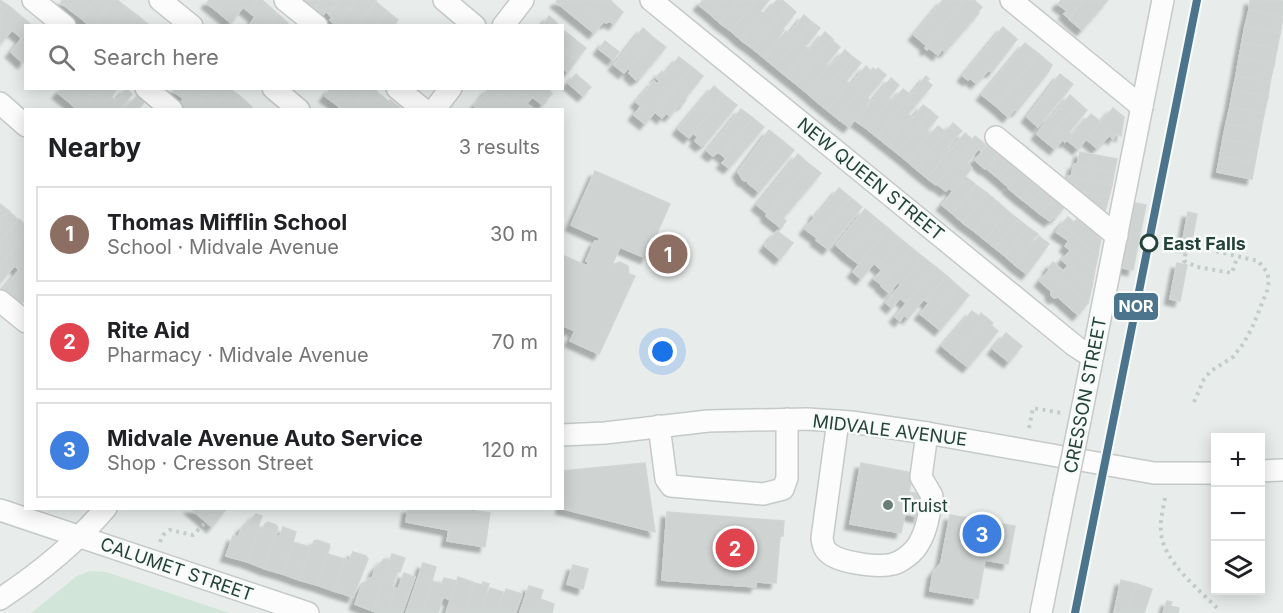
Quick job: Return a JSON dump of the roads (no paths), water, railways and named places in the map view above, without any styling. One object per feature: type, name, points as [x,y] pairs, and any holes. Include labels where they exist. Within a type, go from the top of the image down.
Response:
[{"type":"street","points":[[33,0],[63,24]]},
{"type":"street","points":[[160,0],[190,24]]},
{"type":"street","points":[[285,0],[315,24]]},
{"type":"street","points":[[444,0],[473,24]]},
{"type":"street","points":[[505,24],[523,0]]},
{"type":"street","name":"NEW QUEEN STREET","points":[[651,0],[1075,346],[1092,357]]},
{"type":"street","points":[[1011,0],[1142,107]]},
{"type":"street","name":"CRESSON STREET","points":[[1041,613],[1064,498],[1072,417],[1092,357],[1163,0]]},
{"type":"street","points":[[148,90],[170,108]]},
{"type":"street","points":[[275,90],[297,108]]},
{"type":"street","points":[[399,90],[422,108]]},
{"type":"street","points":[[436,108],[449,90]]},
{"type":"street","points":[[0,104],[24,124]]},
{"type":"street","points":[[996,137],[1117,236]]},
{"type":"street","points":[[0,301],[24,320]]},
{"type":"street","points":[[659,426],[666,479],[671,486],[763,494],[783,489],[787,478],[787,419]]},
{"type":"street","name":"MIDVALE AVENUE","points":[[564,435],[605,433],[708,421],[787,419],[838,421],[927,433],[1154,473],[1211,473]]},
{"type":"street","points":[[838,421],[822,538],[824,547],[829,554],[840,560],[878,566],[899,562],[914,550],[923,538],[932,496],[921,477],[927,433]]},
{"type":"street","points":[[1265,471],[1283,470]]},
{"type":"street","name":"CALUMET STREET","points":[[0,510],[308,613]]},
{"type":"street","points":[[0,599],[45,566],[104,510]]},
{"type":"place","name":"East Falls","points":[[1149,243]]},
{"type":"place","name":"Thomas Mifflin School","points":[[668,254]]},
{"type":"place","name":"Truist","points":[[888,505]]},
{"type":"place","name":"Midvale Avenue Auto Service","points":[[982,534]]},
{"type":"place","name":"Rite Aid","points":[[735,548]]}]
